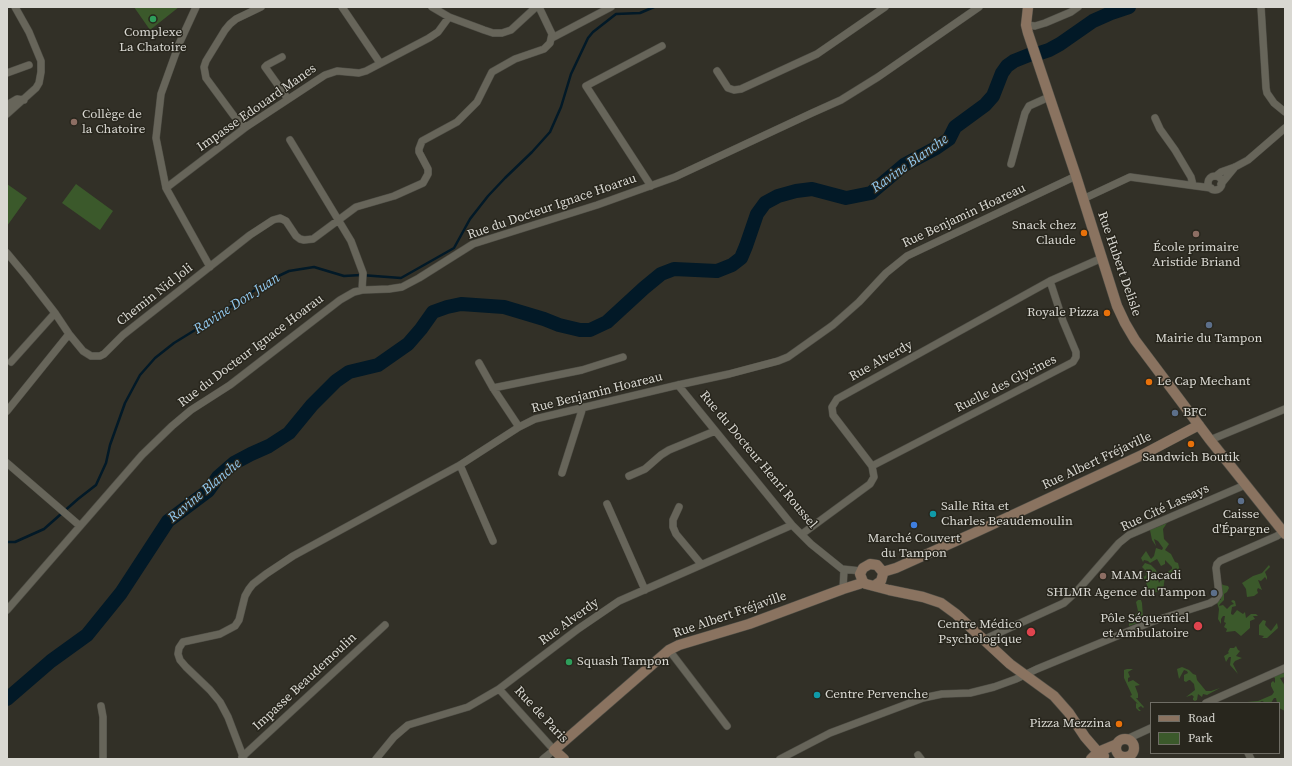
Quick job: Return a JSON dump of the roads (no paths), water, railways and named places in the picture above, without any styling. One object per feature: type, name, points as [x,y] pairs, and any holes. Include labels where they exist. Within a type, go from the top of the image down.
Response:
[{"type":"street","points":[[7,114],[24,100],[39,83],[42,72],[41,61],[29,32],[15,7]]},
{"type":"street","points":[[196,7],[179,44],[161,94],[156,138],[166,188],[210,267]]},
{"type":"street","points":[[246,127],[234,116],[206,78],[204,67],[230,24],[236,19],[261,7]]},
{"type":"street","points":[[342,7],[380,63]]},
{"type":"street","points":[[432,7],[449,17],[493,33],[502,33],[511,30],[535,8],[550,30],[552,38],[611,7]]},
{"type":"street","points":[[717,71],[728,88],[734,90],[741,89],[816,54],[885,7]]},
{"type":"street","name":"Rue du Docteur Ignace Hoarau","points":[[7,610],[142,455],[172,426],[191,410],[230,385],[340,300],[354,292],[362,290],[395,289],[419,278],[474,244],[597,205],[675,177],[812,112],[842,100],[979,7]]},
{"type":"street","name":"Rue Hubert Delisle","points":[[1028,7],[1027,29],[1117,306],[1125,323],[1139,346],[1210,440],[1284,533]]},
{"type":"street","points":[[1027,29],[1059,18],[1078,7]]},
{"type":"street","points":[[1261,7],[1267,93],[1274,103],[1285,112]]},
{"type":"street","name":"Impasse Edouard Manes","points":[[166,188],[246,127],[331,72],[363,72],[429,38],[438,32],[449,17]]},
{"type":"street","name":"Chemin Nid Joli","points":[[7,253],[69,334],[87,354],[95,357],[100,356],[104,354],[122,335],[250,236],[276,219],[280,218],[286,221],[296,236],[300,239],[309,240],[313,239],[356,207],[394,196],[423,183],[428,174],[428,169],[419,152],[422,141],[457,122],[477,102],[492,72],[515,59],[544,49],[550,43],[552,38]]},
{"type":"street","points":[[651,186],[586,86],[662,46]]},
{"type":"street","points":[[282,57],[266,67],[288,99]]},
{"type":"street","points":[[7,73],[29,65]]},
{"type":"street","points":[[1011,164],[1027,109],[1036,102],[1049,97]]},
{"type":"street","points":[[7,105],[17,99],[24,100]]},
{"type":"street","points":[[1155,118],[1191,177],[1193,185]]},
{"type":"street","points":[[1210,188],[1208,184],[1212,177],[1235,167],[1254,156],[1285,128]]},
{"type":"street","points":[[290,140],[351,241],[363,272],[362,290]]},
{"type":"street","points":[[1083,199],[1130,177],[1217,189],[1235,167]]},
{"type":"street","name":"Rue Benjamin Hoareau","points":[[243,758],[228,717],[220,702],[180,660],[178,654],[179,648],[183,642],[220,634],[235,626],[239,620],[245,596],[253,584],[293,556],[460,465],[519,427],[535,420],[583,407],[736,372],[788,357],[833,325],[860,302],[886,272],[906,256],[1076,176]]},
{"type":"street","points":[[1216,176],[1221,180],[1221,184]]},
{"type":"street","name":"Rue Alverdy","points":[[872,466],[833,415],[832,407],[837,399],[1050,281],[1102,258]]},
{"type":"street","name":"Ruelle des Glycines","points":[[872,466],[985,409],[1073,362],[1076,357],[1076,352],[1063,321],[1050,281]]},
{"type":"street","points":[[11,362],[55,314]]},
{"type":"street","points":[[7,411],[69,334]]},
{"type":"street","points":[[493,388],[582,370],[623,357]]},
{"type":"street","points":[[479,363],[493,388],[519,427]]},
{"type":"street","name":"Rue du Docteur Henri Roussel","points":[[678,385],[792,525],[811,544],[844,571]]},
{"type":"street","points":[[562,473],[583,407]]},
{"type":"street","points":[[1210,440],[1285,409]]},
{"type":"street","name":"Rue Albert Fréjaville","points":[[880,579],[886,571],[896,568],[1142,455],[1199,425]]},
{"type":"street","points":[[629,476],[646,469],[661,455],[670,450],[715,432]]},
{"type":"street","points":[[7,463],[80,526]]},
{"type":"street","points":[[460,465],[493,541]]},
{"type":"street","points":[[802,534],[872,481],[874,473],[872,466]]},
{"type":"street","name":"Rue Cité Lassays","points":[[983,640],[1064,603],[1078,590],[1119,543],[1129,535],[1245,485]]},
{"type":"street","points":[[607,504],[645,590]]},
{"type":"street","points":[[679,507],[673,520],[673,527],[676,534],[700,564]]},
{"type":"street","name":"Rue Alverdy","points":[[376,759],[394,737],[408,725],[468,707],[499,689],[578,629],[619,602],[700,564],[792,525]]},
{"type":"street","points":[[780,759],[830,733],[922,698],[942,694],[982,691],[1016,679],[1024,674],[1151,622],[1204,605],[1215,600],[1219,594],[1216,568],[1220,561],[1284,533]]},
{"type":"street","points":[[861,576],[865,566],[870,564],[878,565],[880,579],[889,590],[923,596],[941,603],[956,614],[1010,664],[1054,696],[1069,713],[1097,756]]},
{"type":"street","points":[[843,588],[844,571],[861,576],[866,584],[880,579]]},
{"type":"street","name":"Rue Albert Fréjaville","points":[[543,759],[669,650],[679,645],[749,624],[843,588],[861,576]]},
{"type":"street","name":"Impasse Beaudemoulin","points":[[243,758],[385,625]]},
{"type":"street","points":[[669,650],[727,726]]},
{"type":"street","points":[[1211,702],[1221,700],[1285,668]]},
{"type":"street","name":"Rue de Paris","points":[[499,689],[554,750],[564,759]]},
{"type":"street","points":[[102,706],[103,759]]},
{"type":"street","points":[[1097,756],[1121,740],[1127,739],[1150,728]]},
{"type":"street","points":[[1127,739],[1130,740],[1135,748],[1129,757]]},
{"type":"street","points":[[1117,744],[1116,750],[1129,757]]},
{"type":"street","points":[[1097,756],[1129,757]]},
{"type":"waterway","name":"Ravine Don Juan","points":[[7,542],[15,542],[44,529],[96,485],[106,463],[110,445],[125,403],[140,375],[155,358],[174,343],[213,319],[268,281],[289,271],[314,267],[344,276],[361,275],[401,278],[454,248],[470,219],[488,196],[550,132],[561,107],[571,74],[588,38],[593,32],[616,14],[640,13],[654,7]]},
{"type":"waterway","name":"Ravine Blanche","points":[[7,699],[51,661],[87,635],[121,593],[168,521],[208,491],[218,477],[234,463],[269,446],[289,433],[312,405],[336,381],[349,372],[378,365],[408,344],[433,312],[461,304],[504,307],[559,325],[580,330],[590,330],[607,322],[661,274],[674,269],[717,271],[732,265],[741,258],[757,214],[765,203],[778,196],[796,191],[812,189],[846,198],[871,193],[904,165],[936,148],[949,139],[955,127],[985,105],[993,96],[1002,73],[1007,66],[1014,61],[1034,53],[1049,50],[1093,21],[1129,7]]},
{"type":"place","name":"Complexe La Chatoire","points":[[153,19]]},
{"type":"place","name":"Collège de la Chatoire","points":[[74,122]]},
{"type":"place","name":"Snack chez Claude","points":[[1084,233]]},
{"type":"place","name":"École primaire Aristide Briand","points":[[1196,234]]},
{"type":"place","name":"Royale Pizza","points":[[1107,313]]},
{"type":"place","name":"Mairie du Tampon","points":[[1209,325]]},
{"type":"place","name":"Le Cap Mechant","points":[[1149,382]]},
{"type":"place","name":"BFC","points":[[1175,413]]},
{"type":"place","name":"Sandwich Boutik","points":[[1191,444]]},
{"type":"place","name":"Caisse d'Épargne","points":[[1241,501]]},
{"type":"place","name":"Salle Rita et Charles Beaudemoulin","points":[[933,514]]},
{"type":"place","name":"Marché Couvert du Tampon","points":[[914,525]]},
{"type":"place","name":"MAM Jacadi","points":[[1103,576]]},
{"type":"place","name":"SHLMR Agence du Tampon","points":[[1214,593]]},
{"type":"place","name":"Pôle Séquentiel et Ambulatoire","points":[[1198,626]]},
{"type":"place","name":"Centre Médico Psychologique","points":[[1031,632]]},
{"type":"place","name":"Squash Tampon","points":[[569,662]]},
{"type":"place","name":"Centre Pervenche","points":[[817,695]]},
{"type":"place","name":"Pizza Mezzina","points":[[1119,724]]}]
